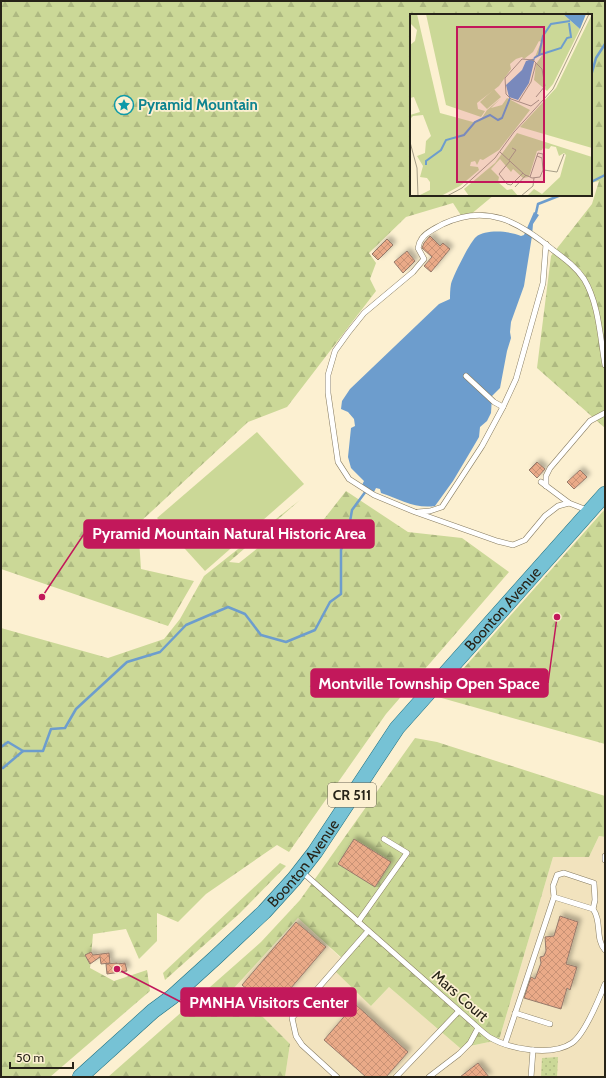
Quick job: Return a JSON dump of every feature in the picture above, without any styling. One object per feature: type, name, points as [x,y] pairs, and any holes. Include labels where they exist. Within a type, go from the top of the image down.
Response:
[{"type":"main road","name":"Boonton Avenue","points":[[80,1077],[153,1011],[172,997],[259,918],[315,852],[398,728],[605,494]]},
{"type":"lane","points":[[569,503],[558,506],[545,516],[525,540],[513,545],[497,541],[415,512],[374,495],[349,479],[338,462],[328,393],[328,375],[335,351],[364,313],[395,285],[413,272],[424,259],[418,248],[421,238],[434,229],[454,219],[478,215],[499,217],[525,229],[574,267],[590,290],[605,365]]},
{"type":"lane","points":[[415,512],[430,511],[442,507],[482,446],[503,407],[516,379],[543,284],[546,244]]},
{"type":"lane","points":[[468,378],[494,402],[503,407]]},
{"type":"lane","points":[[590,511],[569,503],[543,484],[550,468],[590,421],[605,413]]},
{"type":"lane","points":[[358,922],[407,853],[384,839]]},
{"type":"lane","name":"Mars Court","points":[[300,870],[478,1028],[490,1037],[505,1044],[542,1051],[560,1049],[573,1042],[584,1029],[604,990],[605,984]]},
{"type":"lane","points":[[505,1044],[545,919],[554,897],[554,886],[557,875],[564,873],[594,883],[595,900],[593,909]]},
{"type":"lane","points":[[554,897],[593,909],[596,914],[600,944],[605,950]]},
{"type":"lane","points":[[337,1077],[302,1045],[296,1036],[292,1018],[368,931]]},
{"type":"lane","points":[[396,1077],[459,1011]]},
{"type":"lane","points":[[515,1013],[550,1024]]},
{"type":"lane","points":[[429,1077],[460,1054],[470,1043],[478,1028]]},
{"type":"lane","points":[[531,1077],[533,1050]]},
{"type":"shaded area","points":[[599,836],[605,837],[605,1077],[285,1077],[290,1044],[234,988],[298,918],[344,961],[371,1006],[389,987],[460,1048],[499,1040],[553,857],[589,857]]},
{"type":"green space","points":[[1,1],[605,1],[605,428],[537,368],[551,256],[592,204],[599,181],[592,183],[592,14],[410,14],[410,196],[493,196],[464,220],[453,203],[406,217],[369,253],[376,263],[370,279],[376,291],[287,407],[248,422],[138,524],[141,569],[194,581],[168,626],[1,569]]},
{"type":"green space","points":[[257,432],[304,484],[205,571],[157,518]]},
{"type":"green space","points":[[346,491],[408,532],[462,538],[509,572],[386,714],[289,852],[277,845],[206,894],[178,922],[157,913],[157,941],[139,959],[126,929],[93,934],[90,968],[114,981],[147,970],[150,991],[50,1077],[1,1077],[1,628],[108,658],[164,639],[180,619],[204,576],[300,500],[229,562],[239,563],[274,535],[310,537]]},
{"type":"green space","points":[[605,509],[605,744],[438,697]]},
{"type":"green space","points":[[415,738],[437,742],[605,796],[605,837],[599,836],[589,857],[553,857],[499,1040],[460,1048],[389,987],[371,1006],[335,971],[344,960],[298,918],[234,988],[290,1044],[285,1077],[108,1077],[261,942],[300,900]]},
{"type":"green space","points":[[280,863],[286,866],[239,914],[165,980],[163,973]]},
{"type":"green space","points":[[558,1057],[557,1077],[541,1077],[542,1058]]},
{"type":"water","points":[[534,212],[539,215],[533,224],[524,286],[511,322],[511,338],[500,388],[492,396],[491,413],[487,421],[480,427],[479,437],[453,481],[435,506],[428,507],[401,501],[381,493],[380,489],[376,488],[374,492],[362,485],[364,481],[351,468],[348,457],[351,428],[355,426],[354,419],[348,412],[341,409],[342,401],[350,389],[439,304],[450,299],[452,280],[466,252],[476,237],[480,234],[492,232],[505,232],[521,236],[524,235]]},
{"type":"building","points":[[430,236],[440,246],[443,243],[450,249],[431,272],[424,266],[432,257],[422,248]]},
{"type":"building","points":[[387,239],[393,245],[378,260],[372,254]]},
{"type":"building","points":[[407,251],[415,261],[403,273],[394,262]]},
{"type":"building","points":[[537,462],[545,469],[537,478],[529,470]]},
{"type":"building","points":[[580,470],[587,477],[574,489],[567,482]]},
{"type":"building","points":[[354,839],[391,862],[375,887],[338,864]]},
{"type":"building","points":[[560,916],[578,922],[566,964],[577,967],[570,990],[567,988],[561,1009],[524,998],[531,977],[535,979],[541,963],[540,957],[544,956],[546,951],[545,937],[554,936]]},
{"type":"building","points":[[296,922],[326,947],[272,1010],[242,985]]},
{"type":"building","points":[[91,952],[93,955],[109,953],[110,963],[101,964],[100,957],[90,964],[85,955]]},
{"type":"building","points":[[125,963],[127,971],[107,974],[106,964]]},
{"type":"building","points":[[355,1004],[408,1052],[386,1077],[366,1077],[324,1040]]},
{"type":"building","points":[[478,1063],[489,1077],[460,1077]]},
{"type":"waterway","points":[[592,72],[596,58],[605,44]]},
{"type":"waterway","points":[[592,182],[605,175]]},
{"type":"waterway","points":[[536,213],[538,204],[558,196]]},
{"type":"waterway","points":[[1,768],[3,768],[23,751],[43,751],[51,729],[65,728],[76,709],[127,662],[160,652],[186,625],[228,607],[245,614],[261,635],[286,642],[315,630],[330,602],[341,594],[341,550],[348,533],[352,510],[366,491]]},
{"type":"waterway","points":[[1,747],[8,742],[23,751]]},
{"type":"place","name":"Pyramid Mountain","points":[[124,105]]},
{"type":"place","name":"Pyramid Mountain Natural Historic Area","points":[[42,597]]},
{"type":"place","name":"Montville Township Open Space","points":[[557,617]]},
{"type":"place","name":"PMNHA Visitors Center","points":[[117,969]]}]
